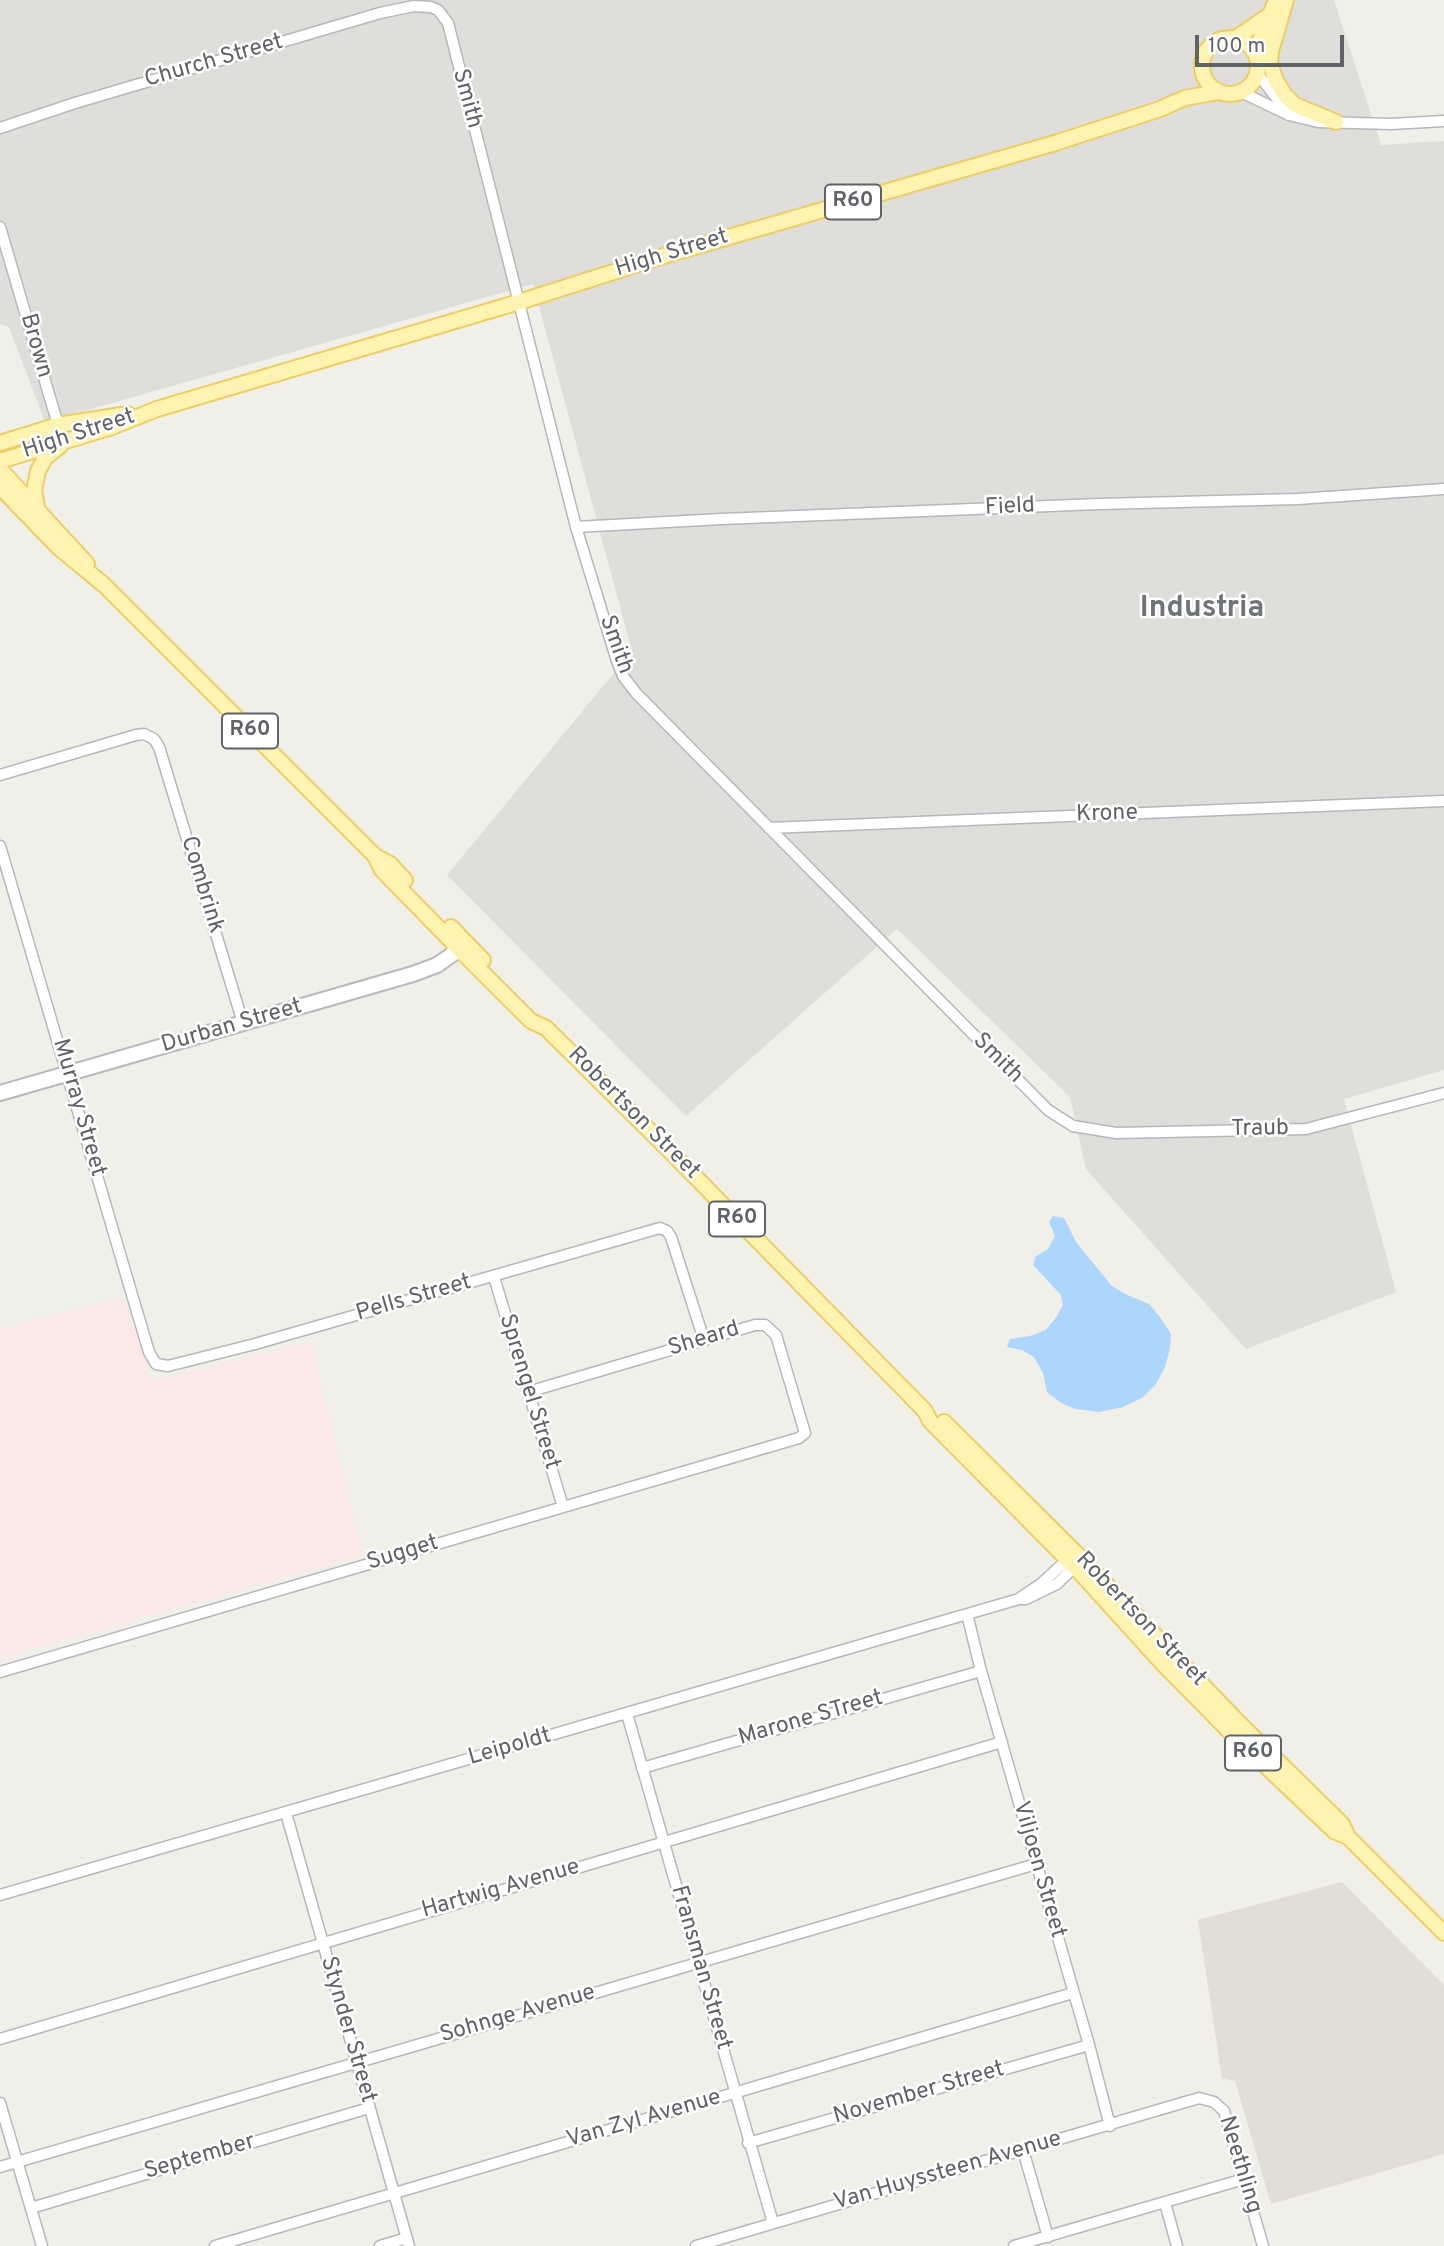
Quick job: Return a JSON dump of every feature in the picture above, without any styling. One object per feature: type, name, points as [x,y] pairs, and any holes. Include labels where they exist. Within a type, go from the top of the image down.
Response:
[{"type":"main road","points":[[1243,93],[1253,82],[1257,72],[1255,53],[1276,0]]},
{"type":"main road","points":[[1286,0],[1270,51],[1270,63],[1276,81],[1284,95],[1295,104],[1336,122]]},
{"type":"main road","points":[[1218,92],[1207,83],[1202,74],[1202,59],[1206,50],[1221,38],[1236,37],[1268,16]]},
{"type":"main road","points":[[1236,37],[1249,45],[1255,53]]},
{"type":"main road","points":[[1185,98],[1202,74]]},
{"type":"main road","name":"High Street","points":[[0,461],[157,409],[519,302],[670,254],[1066,140],[1168,107],[1185,98],[1218,92],[1243,93]]},
{"type":"main road","name":"High Street","points":[[0,443],[58,425],[157,409]]},
{"type":"main road","points":[[37,509],[34,491],[38,471],[46,458],[67,441]]},
{"type":"main road","name":"Robertson Street","points":[[0,470],[75,548],[104,585]]},
{"type":"main road","name":"Robertson Street","points":[[0,487],[58,547],[104,585],[375,856],[382,870],[464,947],[531,1021],[546,1028],[668,1149],[925,1411],[930,1422],[1075,1559],[1163,1664],[1232,1734],[1334,1831],[1348,1837],[1444,1933]]},
{"type":"street","name":"Church Street","points":[[0,128],[75,103],[380,13],[414,6],[431,7]]},
{"type":"street","name":"Smith","points":[[431,7],[438,10],[448,23],[576,527],[623,676],[636,693],[1048,1110],[1073,1126]]},
{"type":"street","points":[[1257,72],[1289,115]]},
{"type":"street","points":[[1243,93],[1289,115],[1310,121],[1391,124],[1444,121]]},
{"type":"street","name":"Brown","points":[[0,227],[58,425]]},
{"type":"street","name":"Field","points":[[576,527],[1099,504],[1298,499],[1444,489]]},
{"type":"street","name":"Combrink","points":[[0,775],[136,735],[149,736],[159,747],[243,1023]]},
{"type":"street","name":"Krone","points":[[769,828],[1444,801]]},
{"type":"street","name":"Murray Street","points":[[0,846],[149,1352],[154,1362],[161,1366]]},
{"type":"street","name":"Durban Street","points":[[0,1093],[413,974],[437,965],[464,947]]},
{"type":"street","name":"Traub","points":[[1073,1126],[1116,1133],[1306,1129],[1444,1093]]},
{"type":"street","name":"Pells Street","points":[[161,1366],[255,1344],[657,1229],[667,1231],[671,1237],[704,1340]]},
{"type":"street","name":"Sprengel Street","points":[[494,1276],[562,1507]]},
{"type":"street","name":"Sheard","points":[[528,1392],[755,1325],[765,1325],[776,1335],[804,1435]]},
{"type":"street","name":"Sugget","points":[[0,1672],[804,1435]]},
{"type":"street","name":"Leipoldt","points":[[0,1895],[1019,1599],[1075,1559]]},
{"type":"street","name":"Viljoen Street","points":[[967,1614],[1110,2126]]},
{"type":"street","name":"Marone STreet","points":[[642,1768],[981,1671]]},
{"type":"street","name":"Fransman Street","points":[[627,1714],[748,2143],[773,2222]]},
{"type":"street","name":"Hartwig Avenue","points":[[0,2039],[1002,1742]]},
{"type":"street","name":"Stynder Street","points":[[286,1812],[408,2242]]},
{"type":"street","name":"Sohnge Avenue","points":[[0,2167],[1036,1864]]},
{"type":"street","name":"Van Zyl Avenue","points":[[215,2246],[1073,1993]]},
{"type":"street","name":"November Street","points":[[748,2143],[1089,2045]]},
{"type":"street","name":"Van Huyssteen Avenue","points":[[696,2246],[1199,2098]]},
{"type":"street","name":"Neethling","points":[[1199,2098],[1214,2102],[1224,2111],[1264,2246]]},
{"type":"street","points":[[0,2102],[42,2246]]},
{"type":"street","name":"September","points":[[31,2208],[369,2108]]},
{"type":"street","points":[[1023,2150],[1048,2237]]},
{"type":"street","points":[[1014,2246],[1244,2179]]},
{"type":"street","points":[[1165,2203],[1177,2246]]},
{"type":"street","points":[[380,2246],[408,2242]]},
{"type":"shaded area","points":[[0,0],[1334,0],[1381,145],[1444,141],[1444,1070],[1344,1099],[1396,1292],[1246,1349],[1086,1169],[1070,1097],[897,929],[686,1116],[447,875],[632,651],[533,284],[45,422],[9,327],[0,324]]},
{"type":"shaded area","points":[[123,1297],[152,1381],[310,1342],[362,1555],[0,1658],[0,1330]]},
{"type":"shaded area","points":[[1342,1882],[1444,1985],[1444,2154],[1271,2204],[1235,2081],[1222,2078],[1198,1920]]},
{"type":"water","points":[[1053,1216],[1064,1218],[1076,1242],[1111,1285],[1149,1304],[1171,1334],[1165,1367],[1156,1384],[1142,1398],[1123,1407],[1099,1412],[1076,1409],[1061,1403],[1047,1392],[1043,1373],[1034,1357],[1022,1350],[1007,1347],[1010,1339],[1046,1330],[1063,1305],[1061,1295],[1033,1265],[1036,1256],[1048,1249],[1055,1236],[1049,1222]]},
{"type":"district","name":"Industria","points":[[1202,610]]}]
